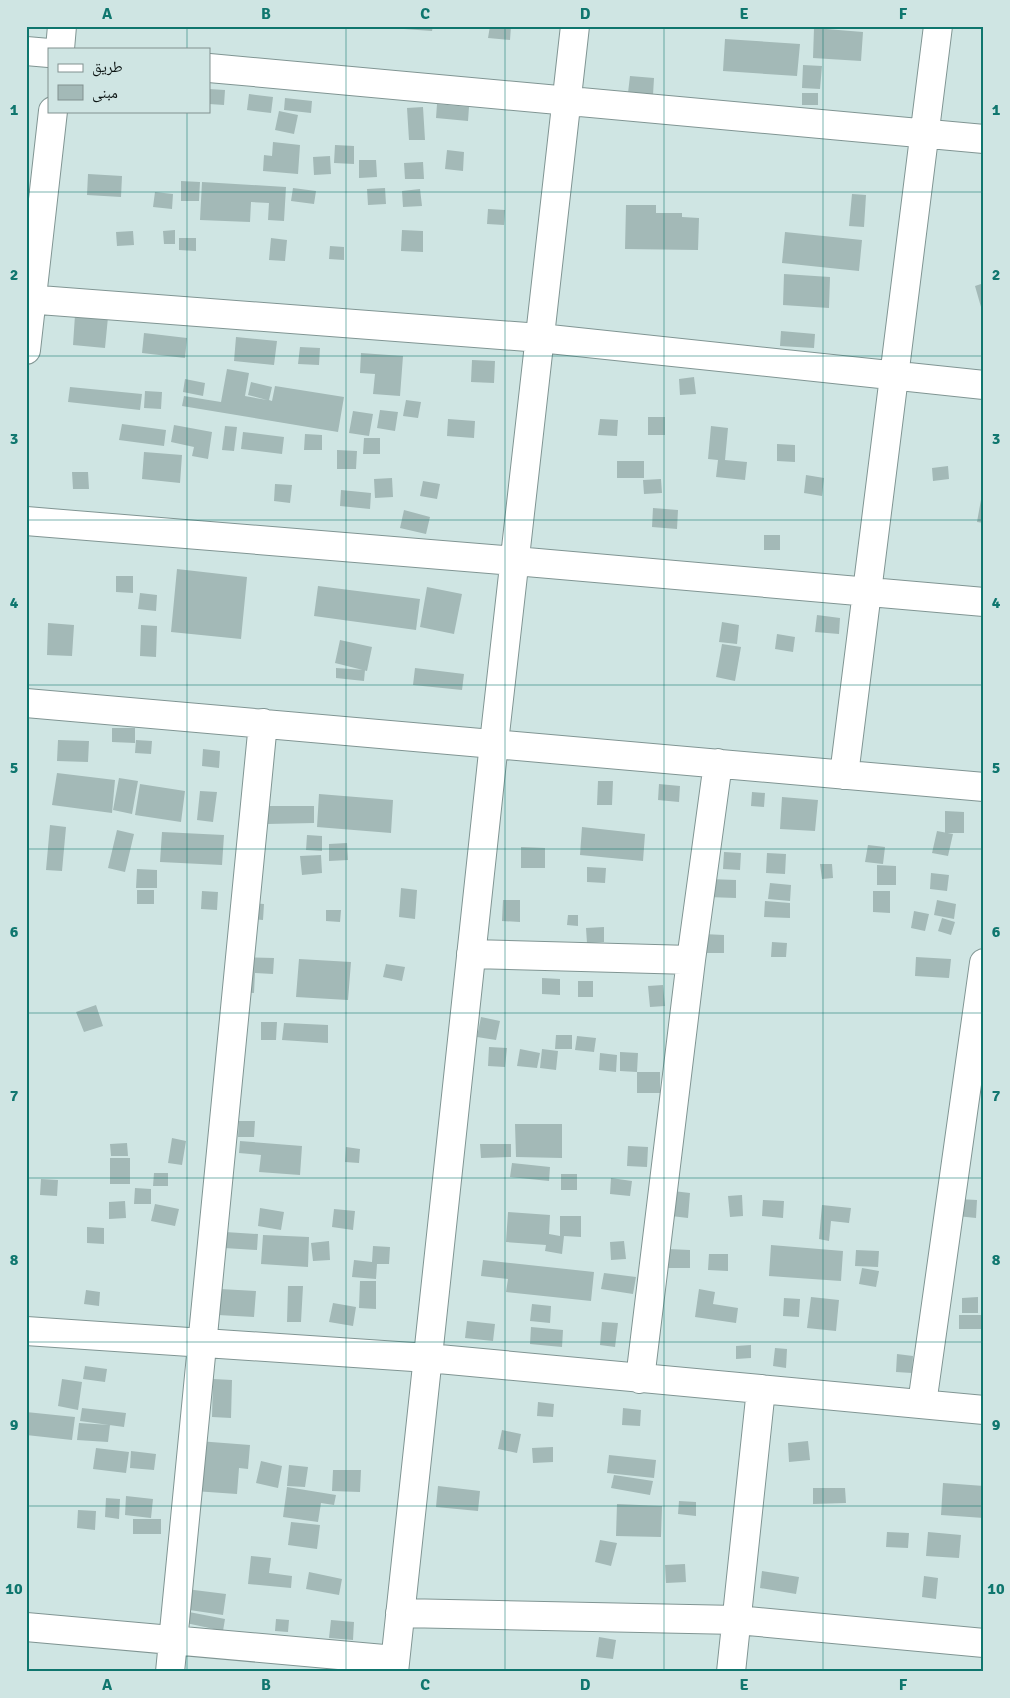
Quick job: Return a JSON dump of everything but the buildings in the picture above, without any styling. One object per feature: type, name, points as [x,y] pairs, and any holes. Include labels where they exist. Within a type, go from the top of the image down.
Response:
[{"type":"street","points":[[60,48],[62,26]]},
{"type":"street","points":[[26,1627],[174,1640],[394,1666],[494,744],[575,26]]},
{"type":"street","points":[[844,775],[938,26]]},
{"type":"street","points":[[26,51],[48,53]]},
{"type":"street","points":[[210,68],[984,139]]},
{"type":"street","points":[[26,350],[28,299],[53,112]]},
{"type":"street","points":[[28,299],[540,338],[984,385]]},
{"type":"street","points":[[26,521],[984,602]]},
{"type":"street","points":[[26,703],[984,787]]},
{"type":"street","points":[[170,1672],[263,723]]},
{"type":"street","points":[[640,1379],[691,960],[718,763]]},
{"type":"street","points":[[471,954],[691,960]]},
{"type":"street","points":[[922,1404],[981,1004],[984,963]]},
{"type":"street","points":[[26,1331],[428,1358],[984,1410]]},
{"type":"street","points":[[731,1672],[761,1389]]},
{"type":"street","points":[[400,1613],[737,1620],[984,1642]]}]
